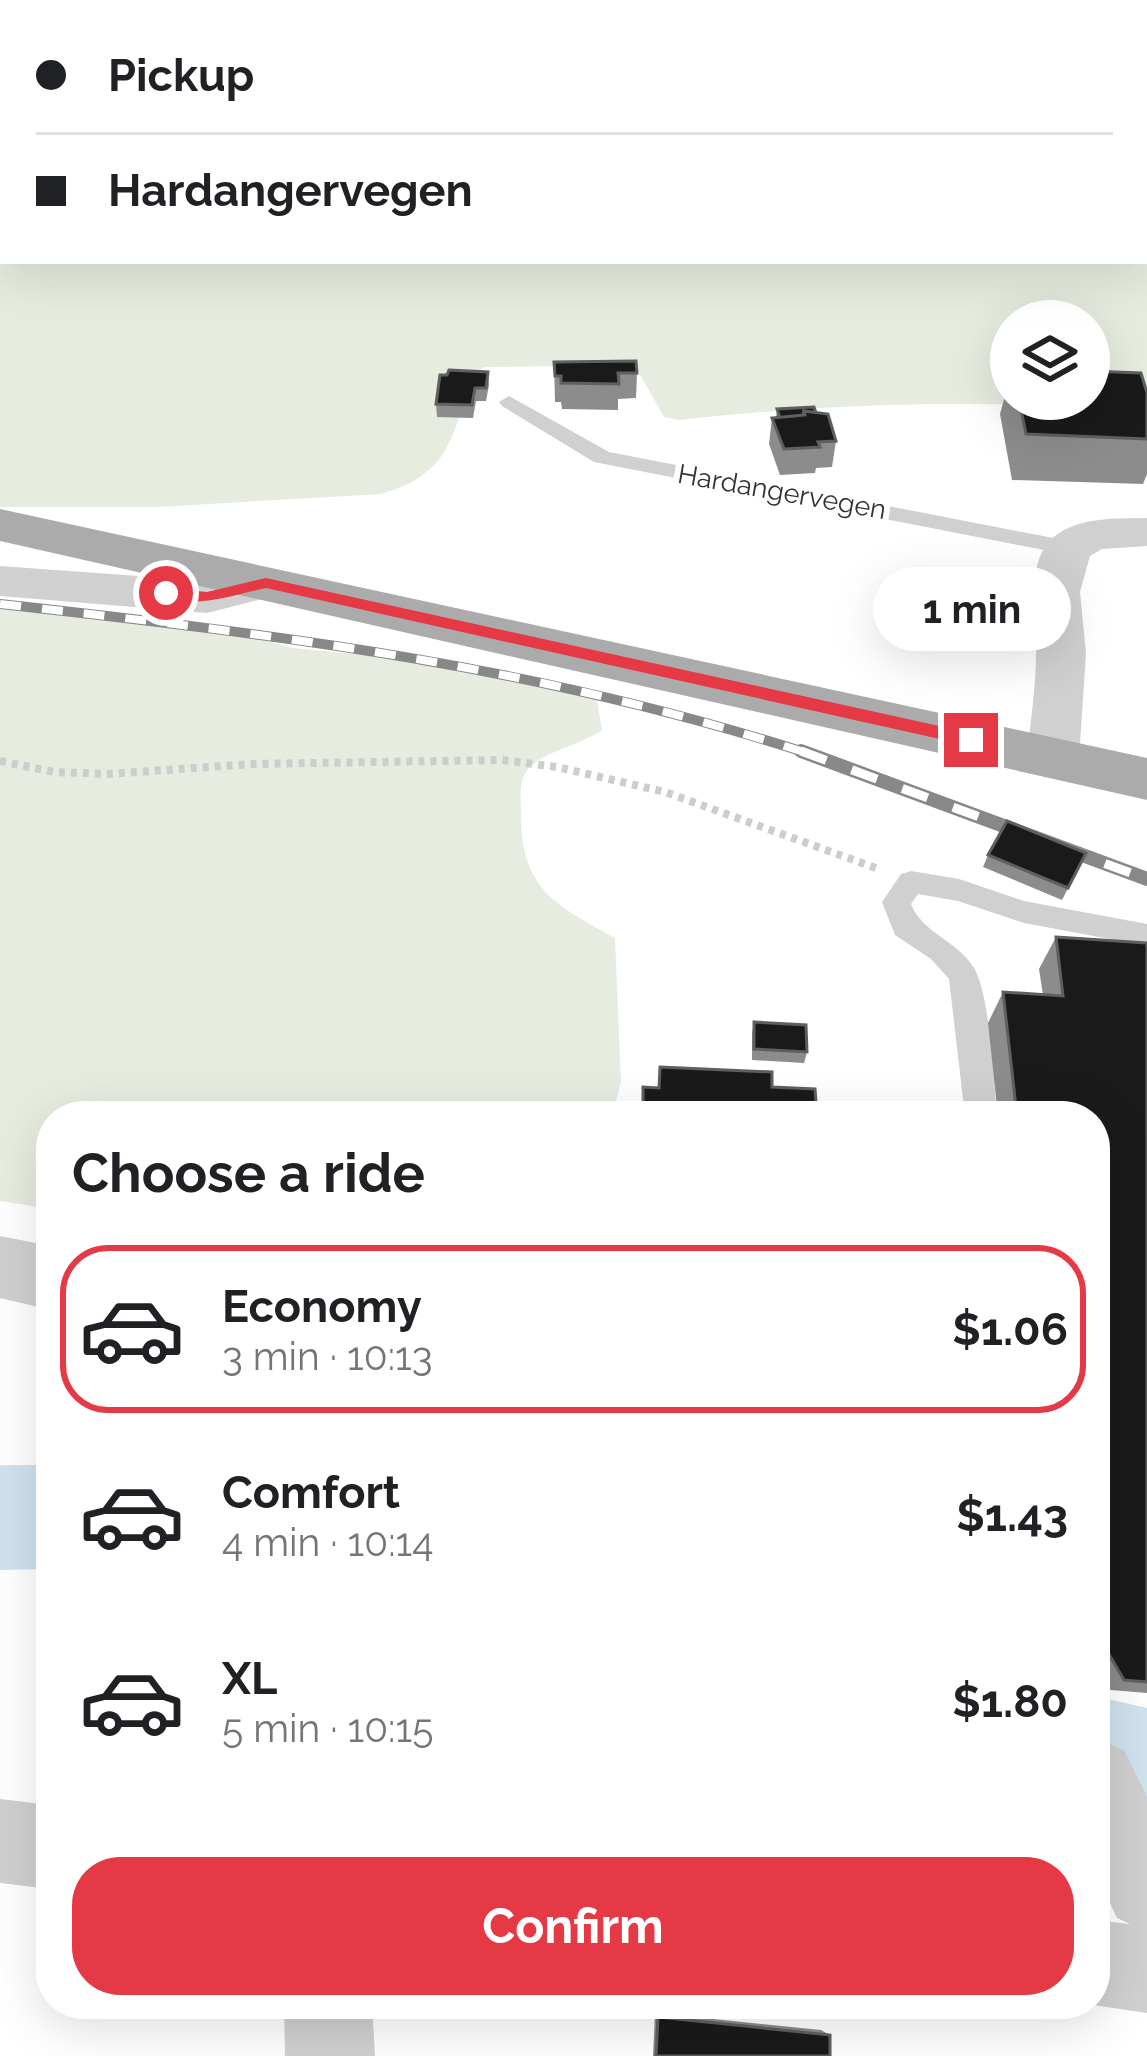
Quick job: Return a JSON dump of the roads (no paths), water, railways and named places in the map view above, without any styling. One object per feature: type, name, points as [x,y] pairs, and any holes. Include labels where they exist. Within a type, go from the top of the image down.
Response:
[{"type":"main road","points":[[0,525],[1147,779]]},
{"type":"street","name":"Hardangervegen","points":[[1069,548],[1092,535],[1147,532]]},
{"type":"street","points":[[1053,758],[1061,653],[1056,592],[1069,548]]},
{"type":"street","points":[[0,581],[207,597],[266,583]]},
{"type":"street","points":[[0,1267],[36,1275]]},
{"type":"street","points":[[0,1841],[36,1845]]},
{"type":"street","points":[[1110,1965],[1147,1969]]},
{"type":"street","points":[[328,2019],[329,2056]]},
{"type":"lane","name":"Hardangervegen","points":[[508,402],[602,457],[1069,548]]},
{"type":"lane","points":[[980,1101],[963,975],[941,951],[905,927],[896,902],[911,882],[959,890],[1024,912],[1147,935]]},
{"type":"water","points":[[0,1465],[36,1465],[36,1569],[0,1570]]},
{"type":"water","points":[[1110,1699],[1147,1708],[1147,1803],[1110,1794]]},
{"type":"railway","points":[[0,604],[308,642],[509,676],[805,753]]},
{"type":"railway","points":[[801,751],[805,753]]},
{"type":"railway","points":[[805,753],[810,754]]},
{"type":"railway","points":[[805,753],[1147,879]]}]
